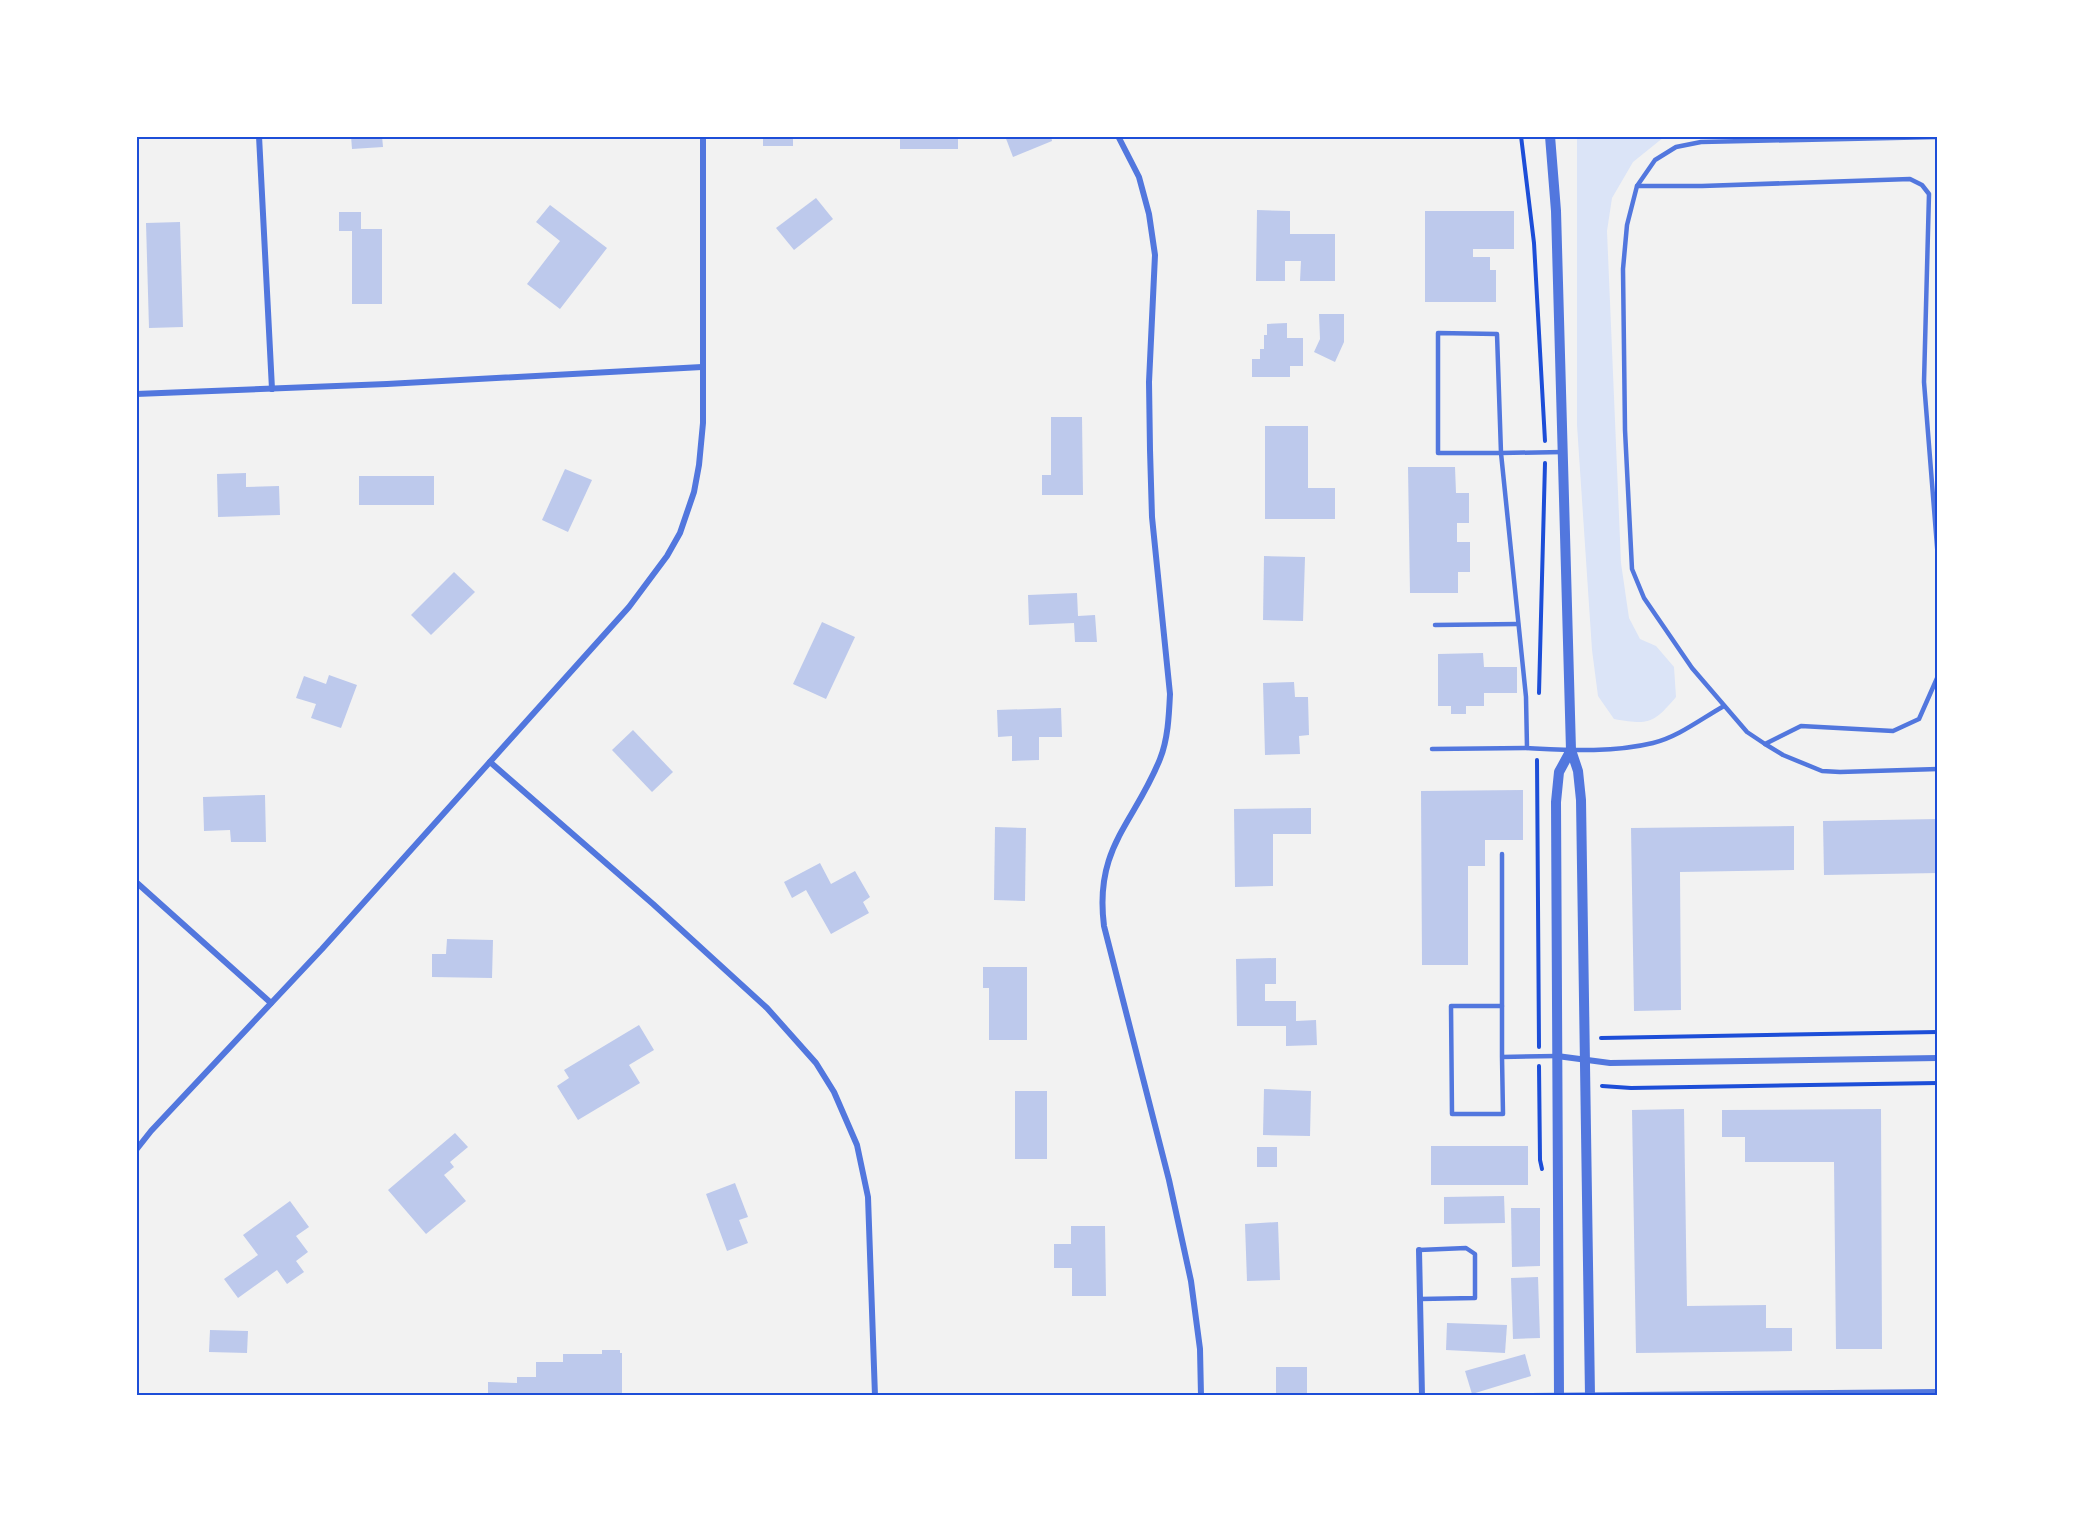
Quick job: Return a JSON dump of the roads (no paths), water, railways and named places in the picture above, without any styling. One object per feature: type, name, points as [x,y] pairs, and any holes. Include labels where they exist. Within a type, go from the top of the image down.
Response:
[{"type":"street","points":[[259,136],[272,388]]},
{"type":"street","points":[[136,1150],[629,608],[667,556],[690,502],[699,465],[703,423],[703,136]]},
{"type":"street","points":[[1118,136],[1139,177],[1149,214],[1155,255],[1149,382],[1152,517],[1170,694],[1169,716],[1161,756],[1154,773],[1116,839],[1106,868],[1102,910],[1113,964],[1169,1180],[1191,1281],[1200,1348],[1201,1395]]},
{"type":"street","points":[[1550,136],[1556,211],[1571,750],[1578,771],[1581,800],[1590,1395]]},
{"type":"street","points":[[136,394],[702,367]]},
{"type":"street","points":[[1559,1395],[1556,802],[1559,772],[1571,750]]},
{"type":"street","points":[[490,762],[678,926],[767,1008],[816,1064],[834,1092],[857,1144],[868,1197],[875,1395]]},
{"type":"street","points":[[136,882],[271,1003]]},
{"type":"street","points":[[1557,1056],[1610,1063],[1938,1058]]},
{"type":"street","points":[[1419,1250],[1422,1395]]},
{"type":"street","points":[[1532,1395],[1938,1392]]},
{"type":"lane","points":[[1937,769],[1822,771],[1790,759],[1747,732],[1692,668],[1644,598],[1632,569],[1625,430],[1623,268],[1627,225],[1637,186],[1655,160],[1676,147],[1701,142],[1938,137]]},
{"type":"lane","points":[[1637,186],[1910,179],[1922,185],[1929,194],[1923,382],[1938,559]]},
{"type":"lane","points":[[1527,748],[1526,697],[1501,453],[1497,334],[1438,333],[1438,453],[1501,453],[1563,452]]},
{"type":"lane","points":[[1435,625],[1518,624]]},
{"type":"lane","points":[[1765,744],[1801,726],[1893,731],[1919,719],[1938,676]]},
{"type":"lane","points":[[1432,748],[1571,750],[1612,749],[1654,743],[1676,734],[1724,706]]},
{"type":"lane","points":[[1502,854],[1503,1114],[1452,1114],[1451,1006],[1502,1006]]},
{"type":"lane","points":[[1502,1057],[1557,1056]]},
{"type":"lane","points":[[1419,1250],[1466,1248],[1475,1254],[1475,1298],[1420,1299]]}]
